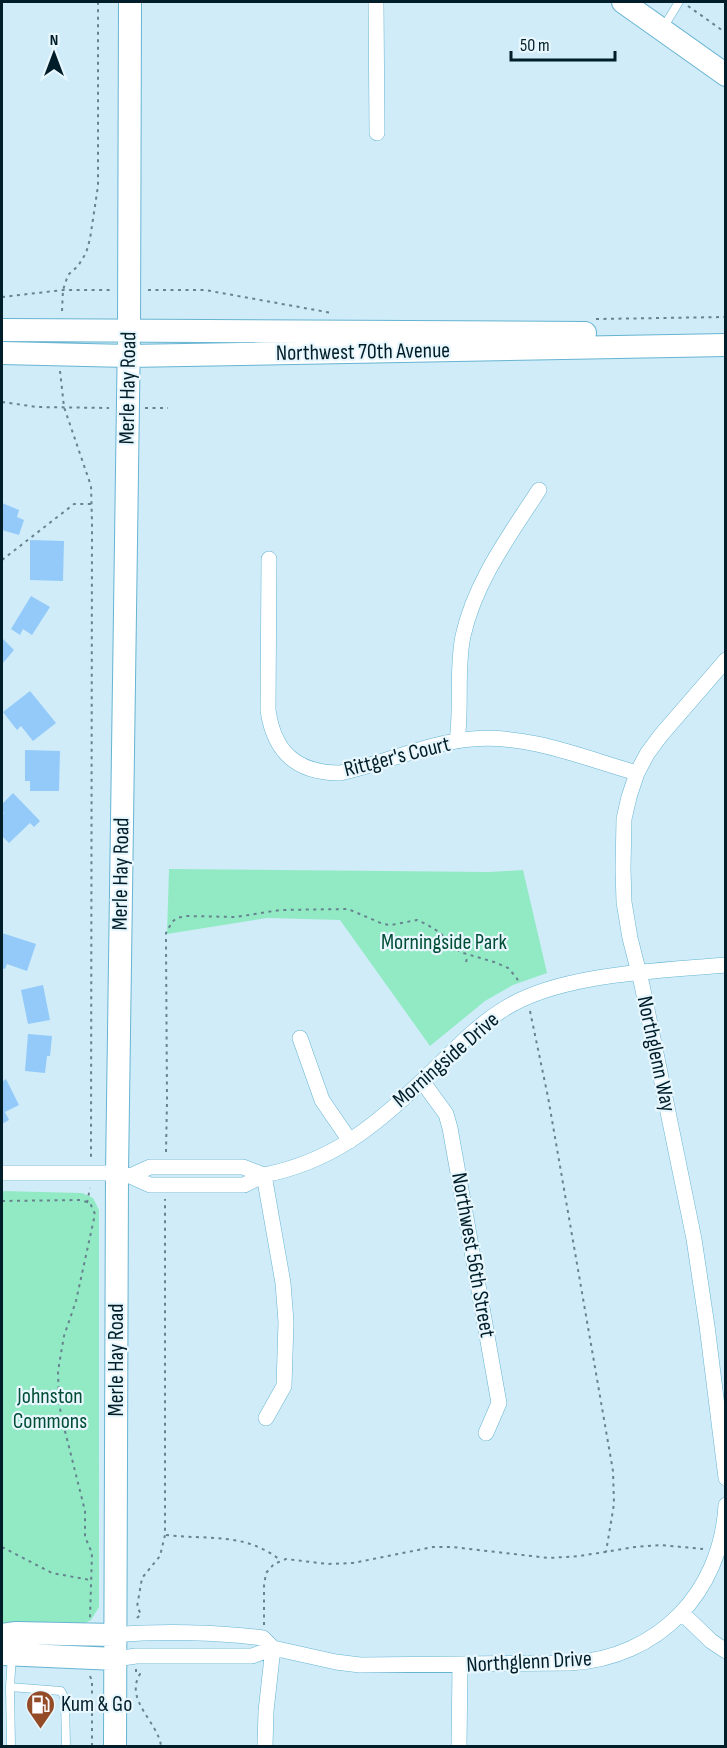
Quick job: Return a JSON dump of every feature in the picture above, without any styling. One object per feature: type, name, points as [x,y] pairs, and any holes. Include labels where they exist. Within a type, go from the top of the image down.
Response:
[{"type":"main road","name":"Merle Hay Road","points":[[115,1746],[126,1657],[123,1175],[130,2]]},
{"type":"main road","points":[[622,2],[726,75]]},
{"type":"main road","name":"Northwest 70th Avenue","points":[[2,330],[611,333],[726,336]]},
{"type":"main road","name":"Northwest 70th Avenue","points":[[2,353],[129,356],[726,345]]},
{"type":"main road","name":"Northglenn Drive","points":[[5,1648],[16,1633],[126,1634]]},
{"type":"main road","name":"Northglenn Drive","points":[[5,1648],[126,1657]]},
{"type":"street","points":[[376,2],[377,133]]},
{"type":"street","points":[[457,741],[459,666],[463,636],[472,606],[490,567],[539,490]]},
{"type":"street","name":"Rittger's Court","points":[[269,559],[268,710],[270,726],[285,753],[297,763],[323,773],[340,773],[457,741],[492,738],[514,740],[637,773]]},
{"type":"street","name":"Northglenn Way","points":[[723,666],[661,735],[637,773],[624,819],[623,869],[624,902],[630,938],[694,1239],[724,1438],[726,1478]]},
{"type":"street","name":"Morningside Drive","points":[[2,1173],[123,1175],[150,1185],[243,1185],[264,1175],[304,1165],[350,1141],[422,1081],[483,1024],[524,998],[540,991],[570,984],[639,972],[726,965]]},
{"type":"street","points":[[300,1038],[322,1100],[350,1141]]},
{"type":"street","name":"Northwest 56th Street","points":[[422,1081],[446,1114],[450,1128],[499,1403],[486,1433]]},
{"type":"street","name":"Morningside Drive","points":[[123,1175],[150,1167],[243,1167],[264,1175]]},
{"type":"street","points":[[264,1175],[283,1282],[286,1322],[284,1386],[266,1418]]},
{"type":"street","name":"Northglenn Drive","points":[[126,1634],[243,1635],[336,1662],[360,1665],[570,1663],[602,1659],[644,1642],[663,1630],[682,1613],[706,1578],[717,1554],[723,1533],[726,1505]]},
{"type":"street","points":[[682,1613],[711,1641],[726,1651]]},
{"type":"street","points":[[265,1746],[268,1643]]},
{"type":"street","name":"Northglenn Drive","points":[[126,1657],[252,1656],[268,1643]]},
{"type":"street","points":[[459,1746],[460,1665]]},
{"type":"lane","points":[[662,30],[680,2]]},
{"type":"lane","points":[[5,1648],[10,1687],[11,1746]]},
{"type":"lane","points":[[10,1687],[61,1691],[65,1699],[66,1746]]},
{"type":"path","points":[[63,290],[68,275],[86,254],[98,186],[98,2]]},
{"type":"path","points":[[680,2],[726,33]]},
{"type":"path","points":[[2,297],[63,290],[205,290],[338,314]]},
{"type":"path","points":[[586,319],[726,317]]},
{"type":"path","points":[[2,402],[37,407],[64,407],[88,476],[91,504],[90,1199],[87,1203]]},
{"type":"path","points":[[2,560],[74,504],[91,504]]},
{"type":"path","points":[[166,1167],[166,933],[177,918],[186,916],[236,917],[280,910],[348,909],[383,924],[391,925],[417,920],[439,932],[452,946],[468,955],[508,968],[516,976],[532,1017],[613,1471],[614,1504],[606,1552]]},
{"type":"path","points":[[466,962],[468,955]]},
{"type":"path","points":[[126,1634],[141,1614],[137,1607],[142,1578],[160,1556],[165,1535],[165,1185]]},
{"type":"path","points":[[2,1201],[80,1200],[87,1203],[95,1215],[76,1301],[64,1336],[58,1371],[61,1411],[85,1511],[85,1537],[92,1553],[90,1619]]},
{"type":"path","points":[[165,1535],[209,1536],[245,1542],[267,1549],[280,1560],[328,1564],[353,1563],[404,1551],[442,1547],[549,1558],[661,1545],[702,1549],[717,1554]]},
{"type":"path","points":[[2,1547],[52,1573],[90,1580]]},
{"type":"path","points":[[268,1643],[265,1578],[269,1569],[280,1560]]},
{"type":"path","points":[[126,1657],[136,1672],[140,1674],[135,1685],[136,1697],[159,1735],[161,1746]]},
{"type":"path","points":[[90,1672],[92,1746]]},
{"type":"green space","name":"Morningside Park","points":[[169,869],[489,872],[523,870],[547,973],[513,985],[485,1001],[430,1046],[340,920],[267,918],[167,934]]},
{"type":"green space","name":"Johnston Commons","points":[[2,1191],[82,1193],[93,1198],[99,1210],[99,1607],[91,1620],[81,1625],[2,1626]]},
{"type":"building","points":[[2,503],[19,510],[17,517],[24,520],[19,535],[2,530]]},
{"type":"building","points":[[30,540],[64,541],[63,581],[30,580]]},
{"type":"building","points":[[31,596],[50,607],[32,635],[23,629],[20,635],[11,629]]},
{"type":"building","points":[[2,638],[14,650],[2,664]]},
{"type":"building","points":[[30,691],[56,723],[33,741],[21,726],[17,730],[3,712]]},
{"type":"building","points":[[25,750],[60,751],[59,791],[30,791],[30,781],[25,781]]},
{"type":"building","points":[[13,793],[40,821],[34,827],[30,823],[9,843],[2,836],[4,813],[2,804]]},
{"type":"building","points":[[2,933],[36,944],[27,971],[7,964],[5,969],[2,968]]},
{"type":"building","points":[[43,985],[50,1020],[28,1024],[21,990]]},
{"type":"building","points":[[28,1034],[52,1036],[45,1073],[25,1071]]},
{"type":"building","points":[[6,1079],[19,1105],[5,1112],[9,1120],[2,1124],[2,1082]]},
{"type":"place","name":"Kum & Go","points":[[40,1730]]}]
